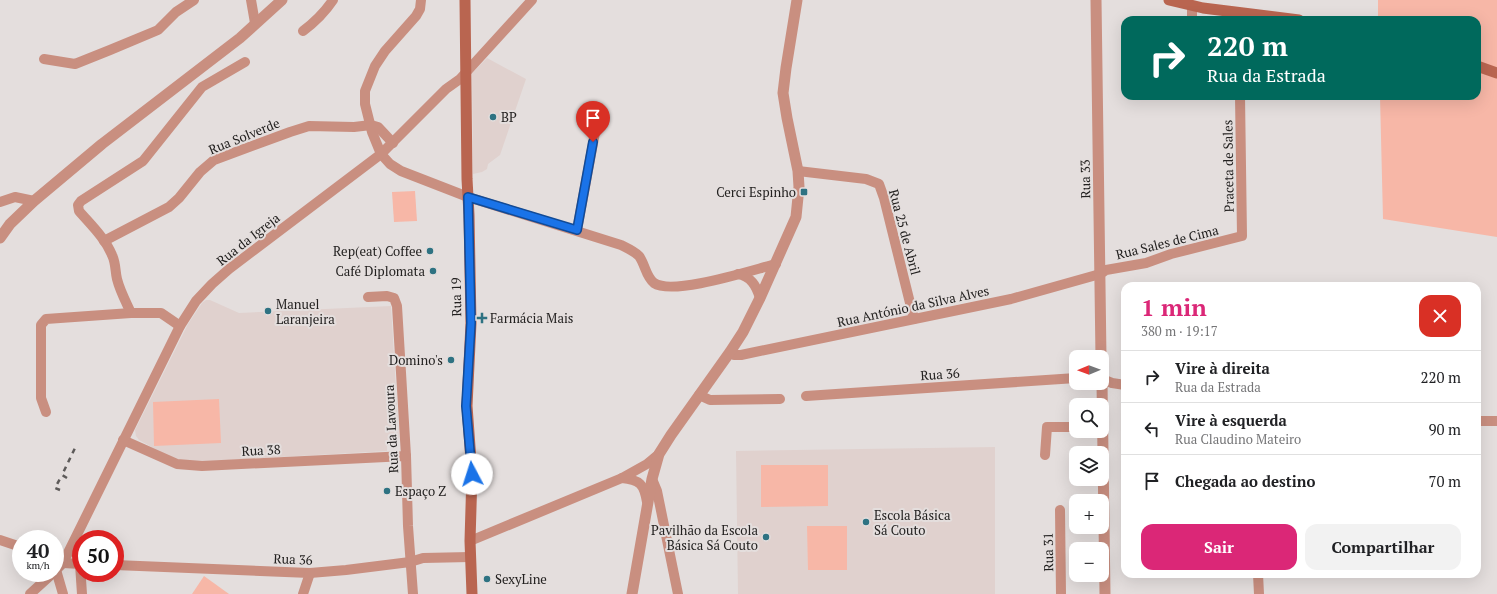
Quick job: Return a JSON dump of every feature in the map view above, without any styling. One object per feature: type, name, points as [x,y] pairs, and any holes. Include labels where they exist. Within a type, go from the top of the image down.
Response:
[{"type":"main road","name":"Rua 19","points":[[465,0],[471,323],[466,406],[472,474],[470,541],[472,594]]},
{"type":"main road","points":[[1169,0],[1192,6],[1269,16]]},
{"type":"main road","points":[[1481,67],[1497,73]]},
{"type":"street","points":[[44,59],[75,64],[158,30],[176,12],[194,0]]},
{"type":"street","points":[[250,0],[255,23]]},
{"type":"street","points":[[0,238],[10,224],[34,201],[102,144],[240,38],[282,0]]},
{"type":"street","points":[[303,31],[327,9],[333,0]]},
{"type":"street","points":[[421,0],[420,9],[416,16],[385,51],[375,66],[365,91],[365,104],[372,132],[381,154],[390,164],[402,172],[468,197],[621,245],[631,250],[639,257],[653,282],[661,286],[703,283],[776,264]]},
{"type":"street","name":"Rua da Igreja","points":[[64,554],[180,326],[196,300],[229,269],[394,143],[446,89],[466,72],[532,0]]},
{"type":"street","points":[[632,594],[652,479],[659,454],[670,434],[743,332],[776,264],[796,217],[799,187],[798,171],[783,93],[797,0]]},
{"type":"street","name":"Rua 33","points":[[1096,0],[1101,350]]},
{"type":"street","points":[[1192,6],[1192,16]]},
{"type":"street","points":[[131,313],[121,293],[116,277],[116,267],[113,256],[104,241],[79,211],[78,205],[81,201],[143,161],[202,87],[244,62]]},
{"type":"street","name":"Praceta de Sales","points":[[1240,100],[1242,236]]},
{"type":"street","points":[[370,125],[378,127],[394,143]]},
{"type":"street","name":"Rua Solverde","points":[[104,241],[169,207],[179,198],[200,172],[208,164],[218,158],[309,126],[354,127],[370,125]]},
{"type":"street","points":[[577,230],[596,128]]},
{"type":"street","name":"Rua 25 de Abril","points":[[798,171],[866,179],[879,184],[884,198],[914,319]]},
{"type":"street","points":[[0,202],[15,197],[34,201]]},
{"type":"street","name":"Rua Sales de Cima","points":[[1100,274],[1106,270],[1146,262],[1242,236]]},
{"type":"street","points":[[738,274],[746,276],[753,281],[767,283]]},
{"type":"street","name":"Rua António da Silva Alves","points":[[730,352],[734,355],[741,355],[1011,299],[1100,274]]},
{"type":"street","points":[[753,281],[760,298]]},
{"type":"street","name":"Rua da Lavoura","points":[[368,297],[387,296],[394,298],[397,306],[412,594]]},
{"type":"street","points":[[46,412],[41,398],[42,325],[46,319],[131,313],[161,313],[180,326]]},
{"type":"street","name":"Rua 36","points":[[806,396],[1069,378]]},
{"type":"street","points":[[1109,382],[1121,384]]},
{"type":"street","points":[[699,395],[710,400],[780,399]]},
{"type":"street","points":[[1481,421],[1497,421]]},
{"type":"street","points":[[1045,455],[1047,427],[1069,427]]},
{"type":"street","points":[[1102,438],[1105,594]]},
{"type":"street","name":"Rua 38","points":[[123,440],[177,464],[202,466],[406,456]]},
{"type":"street","points":[[470,541],[622,478],[647,464],[659,454]]},
{"type":"street","points":[[622,478],[631,479],[643,486],[647,505]]},
{"type":"street","points":[[652,479],[657,491],[678,594]]},
{"type":"street","name":"Rua 31","points":[[1060,510],[1061,594]]},
{"type":"street","points":[[0,540],[12,544]]},
{"type":"street","name":"Rua 36","points":[[124,565],[310,573],[410,562],[423,558],[470,557]]},
{"type":"street","points":[[303,594],[310,573]]},
{"type":"street","points":[[1258,578],[1259,594]]},
{"type":"street","points":[[30,594],[42,582]]},
{"type":"street","points":[[60,582],[63,594]]},
{"type":"street","points":[[81,582],[82,594]]},
{"type":"shaded area","points":[[1378,0],[1497,0],[1497,237],[1383,219],[1380,100],[1481,100],[1481,16],[1378,16]]},
{"type":"shaded area","name":"BP","points":[[487,58],[526,79],[500,155],[488,164],[487,169],[473,174],[472,73]]},
{"type":"shaded area","points":[[415,191],[417,221],[394,222],[392,192]]},
{"type":"shaded area","points":[[206,300],[210,300],[239,313],[391,306],[399,438],[397,438],[398,444],[387,444],[387,451],[195,462],[173,459],[139,440],[136,436],[135,430],[188,324],[202,303]]},
{"type":"shaded area","points":[[219,399],[221,443],[154,446],[153,402]]},
{"type":"shaded area","name":"Escola Básica Sá Couto","points":[[995,447],[995,594],[738,594],[736,451]]},
{"type":"shaded area","points":[[761,465],[828,465],[828,506],[761,507]]},
{"type":"shaded area","points":[[807,526],[847,526],[847,570],[808,570]]},
{"type":"shaded area","points":[[204,576],[229,594],[192,594]]},
{"type":"railway","points":[[67,478],[62,475],[75,448]]},
{"type":"railway","points":[[60,490],[55,488],[62,475]]},
{"type":"place","name":"BP","points":[[493,117]]},
{"type":"place","name":"Cerci Espinho","points":[[804,192]]},
{"type":"place","name":"Rep(eat) Coffee","points":[[430,251]]},
{"type":"place","name":"Café Diplomata","points":[[433,271]]},
{"type":"place","name":"Manuel Laranjeira","points":[[268,311]]},
{"type":"place","name":"Farmácia Mais","points":[[482,318]]},
{"type":"place","name":"Domino's","points":[[451,360]]},
{"type":"place","name":"Espaço Z","points":[[387,491]]},
{"type":"place","name":"Escola Básica Sá Couto","points":[[866,522]]},
{"type":"place","name":"Pavilhão da Escola Básica Sá Couto","points":[[766,537]]},
{"type":"place","name":"SexyLine","points":[[487,579]]},
{"type":"route","points":[[472,474],[466,406],[471,323],[468,197],[577,230],[593,142]]}]
